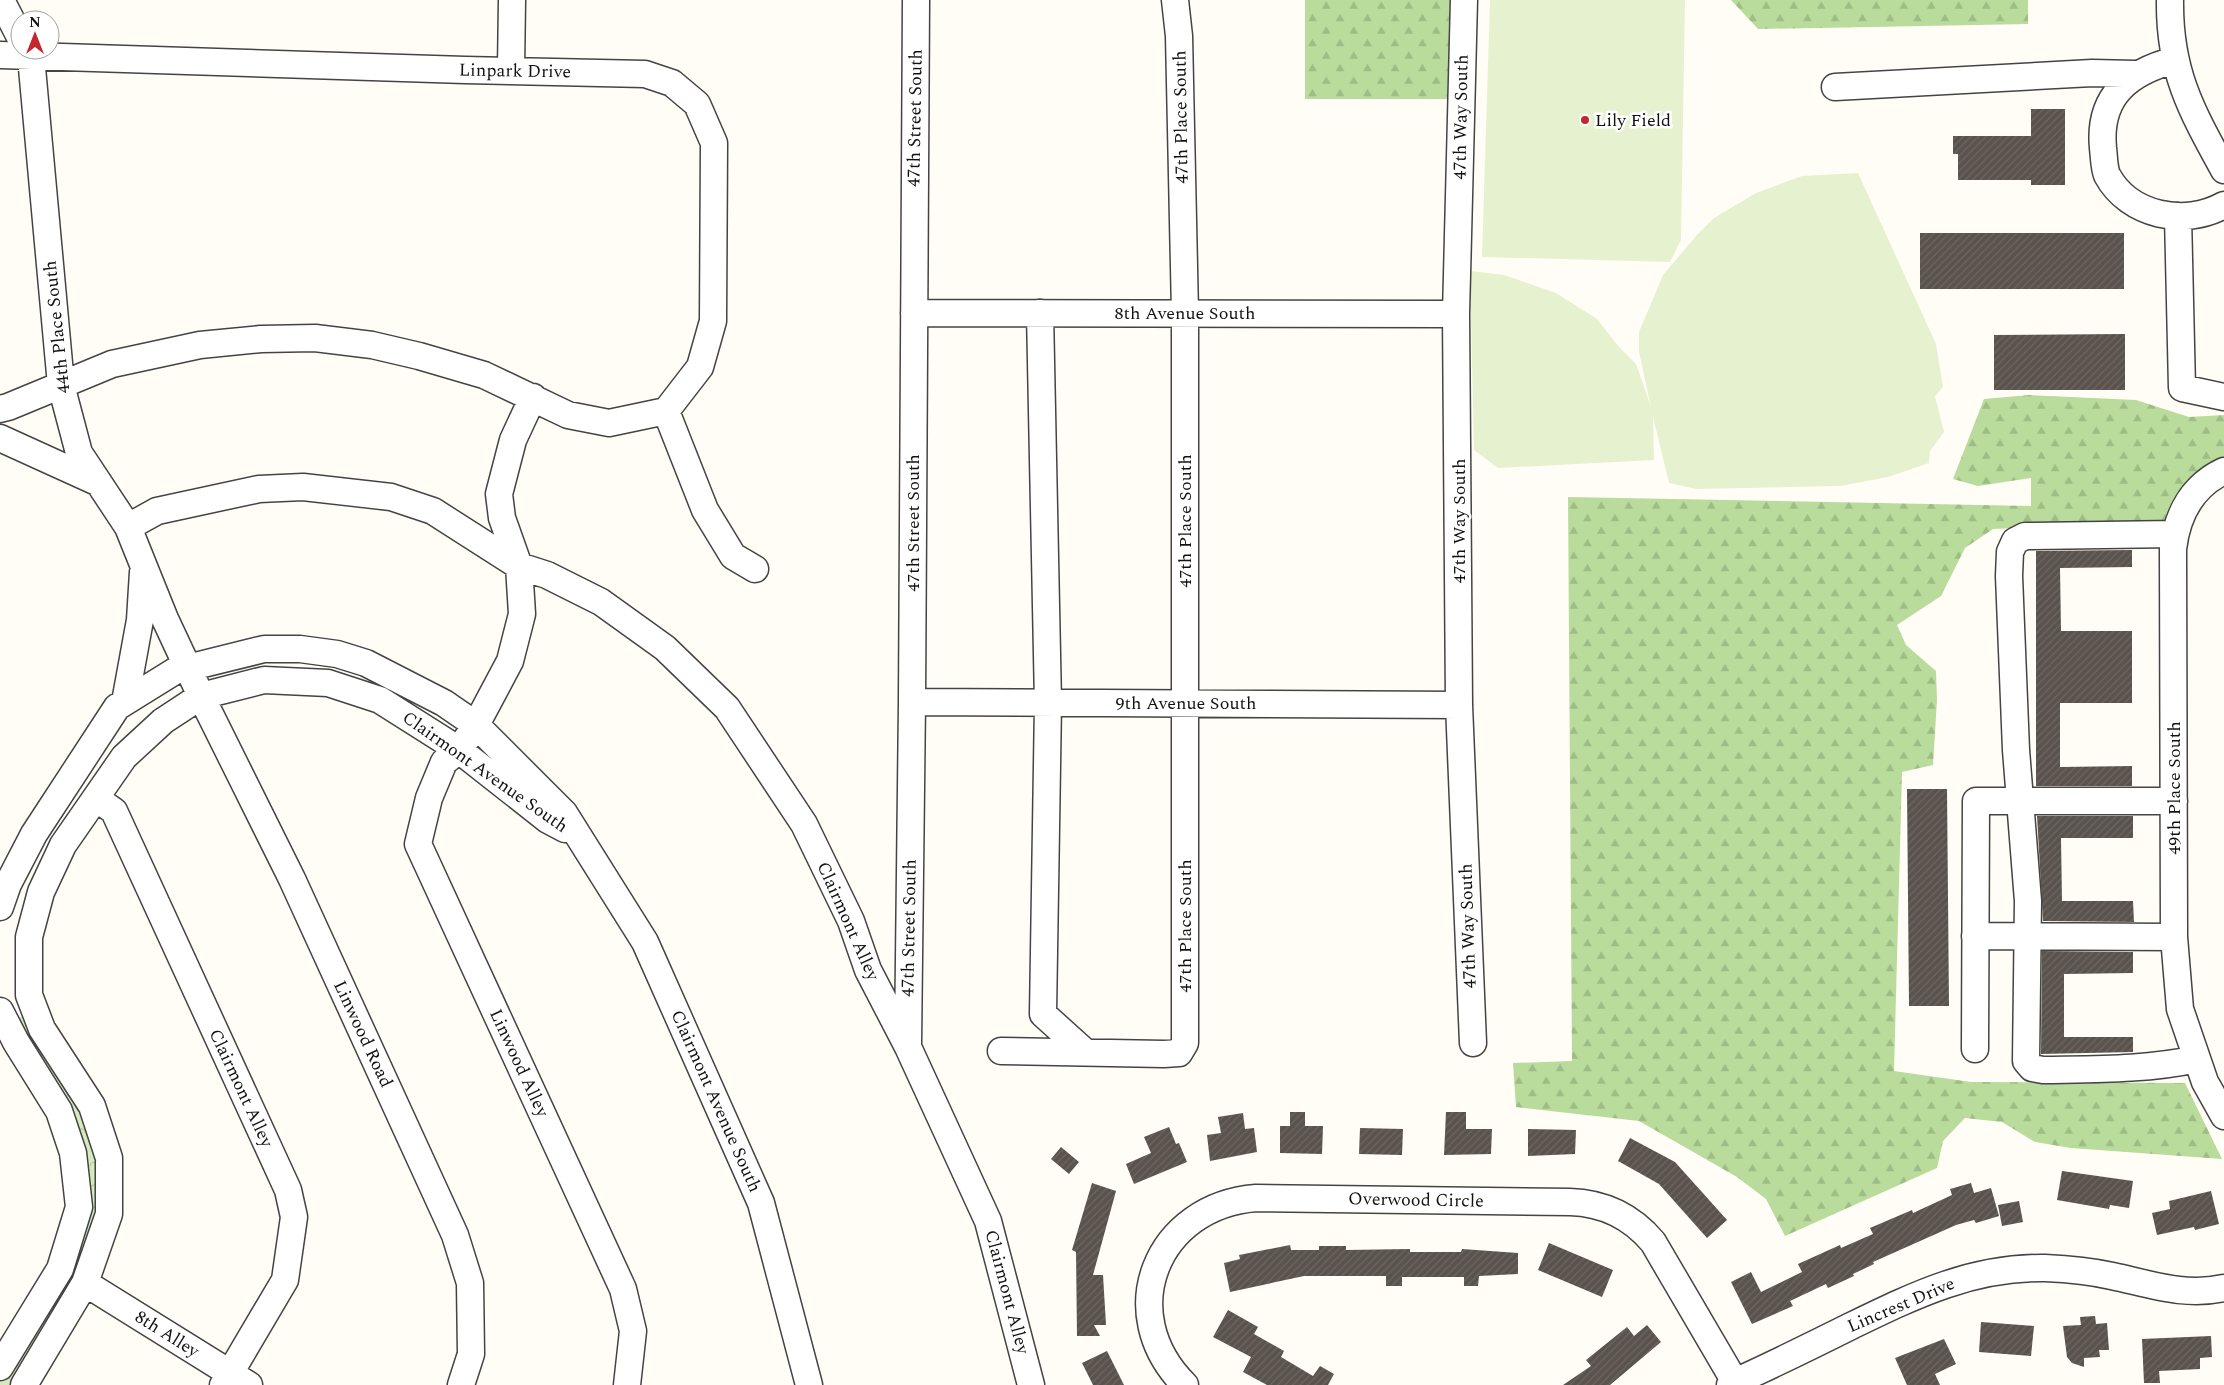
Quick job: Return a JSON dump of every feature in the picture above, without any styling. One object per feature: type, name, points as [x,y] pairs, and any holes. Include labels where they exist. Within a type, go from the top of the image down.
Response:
[{"type":"street","name":"44th Place South","points":[[1,0],[10,17]]},
{"type":"street","points":[[511,70],[512,0]]},
{"type":"street","name":"47th Street South","points":[[908,1047],[916,0]]},
{"type":"street","name":"47th Place South","points":[[1085,1052],[1179,1053],[1185,1043],[1185,313],[1179,36],[1175,0]]},
{"type":"street","name":"47th Way South","points":[[1464,0],[1456,314],[1459,705],[1473,1043]]},
{"type":"street","points":[[2170,0],[2171,40],[2175,60],[2190,107],[2224,170]]},
{"type":"street","name":"Linpark Drive","points":[[60,50],[465,70],[645,74],[672,83],[698,104],[714,143],[714,321],[700,367],[666,411]]},
{"type":"street","name":"44th Place South","points":[[27,60],[61,384],[79,453],[128,527],[188,668]]},
{"type":"street","points":[[2175,60],[2136,74],[2116,92],[2109,107],[2102,137],[2106,174],[2120,192],[2135,205],[2149,211],[2178,216],[2197,216],[2224,205]]},
{"type":"street","points":[[1835,87],[2075,73],[2136,74]]},
{"type":"street","points":[[2178,216],[2182,388],[2224,397]]},
{"type":"street","name":"8th Avenue South","points":[[914,313],[1456,314]]},
{"type":"street","points":[[1040,313],[1048,703],[1043,1014],[1085,1052]]},
{"type":"street","points":[[0,409],[112,364],[200,345],[261,339],[315,338],[372,345],[419,356],[484,375],[568,415],[609,423],[666,411],[705,510],[733,556],[755,569]]},
{"type":"street","name":"Linwood Alley","points":[[533,397],[513,440],[499,494],[502,518],[519,566],[522,614],[510,661],[476,725],[459,750],[444,762],[429,798],[418,844],[623,1289],[633,1331],[627,1385]]},
{"type":"street","points":[[0,438],[99,483]]},
{"type":"street","name":"49th Place South","points":[[2224,471],[2204,483],[2194,494],[2179,519],[2175,534],[2174,801],[2174,937],[2180,1009],[2205,1082],[2224,1116]]},
{"type":"street","name":"Clairmont Alley","points":[[128,527],[157,511],[259,490],[303,487],[391,497],[433,511],[519,566],[546,575],[600,602],[665,648],[727,708],[804,824],[851,921],[868,970],[908,1047],[988,1221],[1031,1385]]},
{"type":"street","points":[[2175,534],[2025,536],[2014,541],[2010,552],[2009,576],[2020,801],[2028,901],[2026,1061],[2032,1068],[2117,1069],[2164,1066],[2197,1059]]},
{"type":"street","points":[[125,702],[140,620],[144,567]]},
{"type":"street","name":"Clairmont Avenue South","points":[[0,908],[8,884],[34,834],[117,707],[175,671],[264,649],[300,649],[337,654],[366,663],[444,703],[476,725],[564,813],[646,942],[761,1203],[809,1385]]},
{"type":"street","name":"Linwood Road","points":[[188,668],[292,880],[455,1235],[470,1283],[471,1354],[461,1385]]},
{"type":"street","name":"Clairmont Avenue South","points":[[24,1385],[85,1283],[109,1214],[110,1158],[92,1106],[42,1029],[29,995],[29,937],[41,892],[64,845],[124,757],[163,721],[201,696],[264,680],[328,683],[380,700],[459,750],[548,820],[578,836]]},
{"type":"street","name":"9th Avenue South","points":[[912,702],[1459,705]]},
{"type":"street","name":"Clairmont Alley","points":[[97,799],[114,811],[288,1190],[294,1217],[285,1280],[234,1381]]},
{"type":"street","points":[[1975,1049],[1976,801],[2174,801]]},
{"type":"street","points":[[1975,936],[2174,937]]},
{"type":"street","points":[[0,1000],[29,995]]},
{"type":"street","points":[[0,1011],[8,1046],[59,1111],[73,1153],[79,1208],[60,1269],[0,1367]]},
{"type":"street","points":[[1001,1051],[1085,1052]]},
{"type":"street","name":"Overwood Circle","points":[[1185,1385],[1168,1363],[1152,1329],[1150,1297],[1157,1266],[1173,1238],[1196,1216],[1224,1203],[1256,1198],[1584,1202],[1611,1209],[1634,1223],[1653,1242],[1734,1384]]},
{"type":"street","name":"Lincrest Drive","points":[[1734,1384],[1919,1294],[1968,1277],[1993,1272],[2026,1269],[2066,1269],[2112,1276],[2171,1290],[2202,1291],[2224,1288]]},
{"type":"street","name":"8th Alley","points":[[85,1283],[234,1381]]},
{"type":"green space","points":[[1305,0],[1461,0],[1452,99],[1305,99]]},
{"type":"green space","name":"Lily Field","points":[[1490,0],[1685,0],[1681,240],[1670,262],[1482,257]]},
{"type":"green space","points":[[1731,0],[2028,0],[2028,24],[1758,29]]},
{"type":"green space","points":[[1858,173],[1936,344],[1943,387],[1935,396],[1944,432],[1930,451],[1929,463],[1888,477],[1840,486],[1696,489],[1669,483],[1653,417],[1654,460],[1498,468],[1474,450],[1470,271],[1504,275],[1556,293],[1597,319],[1619,347],[1636,364],[1651,407],[1639,352],[1639,332],[1663,275],[1696,236],[1714,218],[1756,193],[1802,176]]},
{"type":"green space","points":[[2029,395],[2136,400],[2189,417],[2224,415],[2224,457],[2176,497],[2168,522],[1993,529],[1965,548],[1941,596],[1897,625],[1906,645],[1936,671],[1937,700],[1933,765],[1902,772],[1894,1071],[1971,1082],[2185,1083],[2222,1159],[2071,1148],[2035,1142],[2002,1122],[1965,1118],[1943,1141],[1937,1168],[1785,1236],[1766,1199],[1737,1177],[1639,1121],[1516,1107],[1513,1063],[1572,1061],[1568,497],[2031,506],[2031,478],[1978,486],[1953,479],[1984,399]]},
{"type":"green space","points":[[24,1016],[90,1116],[104,1217],[81,1281],[18,1385],[0,1385],[0,1381],[64,1270],[85,1213],[17,1018]]},
{"type":"building","points":[[2031,109],[2065,109],[2065,185],[2031,185],[2031,180],[1958,180],[1958,154],[1953,154],[1953,136],[2031,136]]},
{"type":"building","points":[[1920,233],[2124,233],[2124,289],[1920,289]]},
{"type":"building","points":[[2125,334],[2125,390],[1994,390],[1994,335]]},
{"type":"building","points":[[2132,550],[2132,567],[2060,568],[2061,631],[2132,631],[2132,703],[2060,703],[2060,767],[2132,766],[2132,786],[2036,786],[2036,551]]},
{"type":"building","points":[[1907,789],[1947,789],[1949,1006],[1909,1006]]},
{"type":"building","points":[[2037,816],[2133,816],[2133,838],[2061,838],[2062,901],[2133,901],[2134,922],[2043,921]]},
{"type":"building","points":[[2042,951],[2133,952],[2133,973],[2064,974],[2064,1037],[2133,1037],[2133,1052],[2041,1054]]},
{"type":"building","points":[[1290,1112],[1305,1112],[1305,1126],[1323,1126],[1322,1154],[1280,1153],[1280,1126],[1290,1126]]},
{"type":"building","points":[[1446,1112],[1466,1112],[1466,1129],[1492,1129],[1491,1154],[1444,1155]]},
{"type":"building","points":[[1243,1113],[1245,1129],[1254,1128],[1257,1152],[1210,1161],[1207,1135],[1221,1133],[1218,1117]]},
{"type":"building","points":[[1169,1127],[1176,1144],[1179,1143],[1187,1162],[1134,1184],[1126,1164],[1151,1153],[1144,1137]]},
{"type":"building","points":[[1360,1128],[1403,1129],[1402,1155],[1359,1154]]},
{"type":"building","points":[[1528,1129],[1576,1130],[1575,1154],[1528,1156]]},
{"type":"building","points":[[1630,1138],[1675,1162],[1727,1220],[1707,1238],[1659,1184],[1618,1161]]},
{"type":"building","points":[[1061,1147],[1079,1162],[1069,1174],[1051,1159]]},
{"type":"building","points":[[2062,1171],[2133,1181],[2129,1208],[2110,1205],[2109,1209],[2057,1200]]},
{"type":"building","points":[[1092,1183],[1116,1191],[1093,1275],[1103,1275],[1106,1325],[1094,1325],[1100,1336],[1077,1336],[1076,1252],[1072,1250]]},
{"type":"building","points":[[1971,1183],[1974,1193],[1991,1188],[1999,1216],[1976,1223],[1974,1220],[1956,1225],[1873,1262],[1874,1264],[1853,1274],[1854,1276],[1828,1288],[1826,1284],[1790,1301],[1793,1306],[1752,1324],[1731,1282],[1751,1272],[1761,1292],[1802,1272],[1798,1264],[1840,1245],[1841,1248],[1873,1234],[1870,1228],[1912,1210],[1913,1213],[1952,1195],[1950,1189]]},
{"type":"building","points":[[2211,1191],[2219,1224],[2195,1230],[2194,1227],[2157,1235],[2152,1213],[2170,1209],[2169,1201]]},
{"type":"building","points":[[2019,1201],[2023,1222],[2002,1226],[1998,1205]]},
{"type":"building","points":[[1549,1243],[1613,1270],[1602,1297],[1538,1270]]},
{"type":"building","points":[[1290,1245],[1291,1250],[1319,1250],[1319,1246],[1346,1246],[1346,1250],[1410,1249],[1410,1252],[1461,1252],[1462,1249],[1518,1253],[1518,1274],[1479,1276],[1478,1286],[1464,1286],[1464,1277],[1402,1277],[1402,1286],[1386,1286],[1386,1276],[1304,1276],[1230,1292],[1224,1263],[1240,1259],[1239,1255]]},
{"type":"building","points":[[1228,1310],[1258,1327],[1254,1334],[1284,1351],[1281,1357],[1313,1376],[1320,1366],[1334,1374],[1328,1385],[1267,1385],[1243,1372],[1251,1357],[1213,1337]]},
{"type":"building","points":[[2095,1316],[2096,1324],[2107,1323],[2109,1350],[2099,1350],[2100,1357],[2084,1358],[2084,1367],[2072,1363],[2067,1357],[2063,1326],[2081,1325],[2080,1317]]},
{"type":"building","points":[[1981,1322],[2034,1326],[2031,1356],[1979,1352]]},
{"type":"building","points":[[1647,1325],[1661,1342],[1610,1385],[1563,1385],[1591,1366],[1586,1360],[1627,1327],[1634,1336]]},
{"type":"building","points":[[2211,1336],[2212,1357],[2200,1358],[2200,1369],[2159,1371],[2160,1383],[2144,1383],[2142,1339]]},
{"type":"building","points":[[1944,1339],[1956,1364],[1935,1374],[1940,1385],[1907,1385],[1895,1358]]},
{"type":"building","points":[[1107,1351],[1124,1385],[1093,1385],[1082,1363]]},
{"type":"place","name":"Lily Field","points":[[1585,120]]}]
